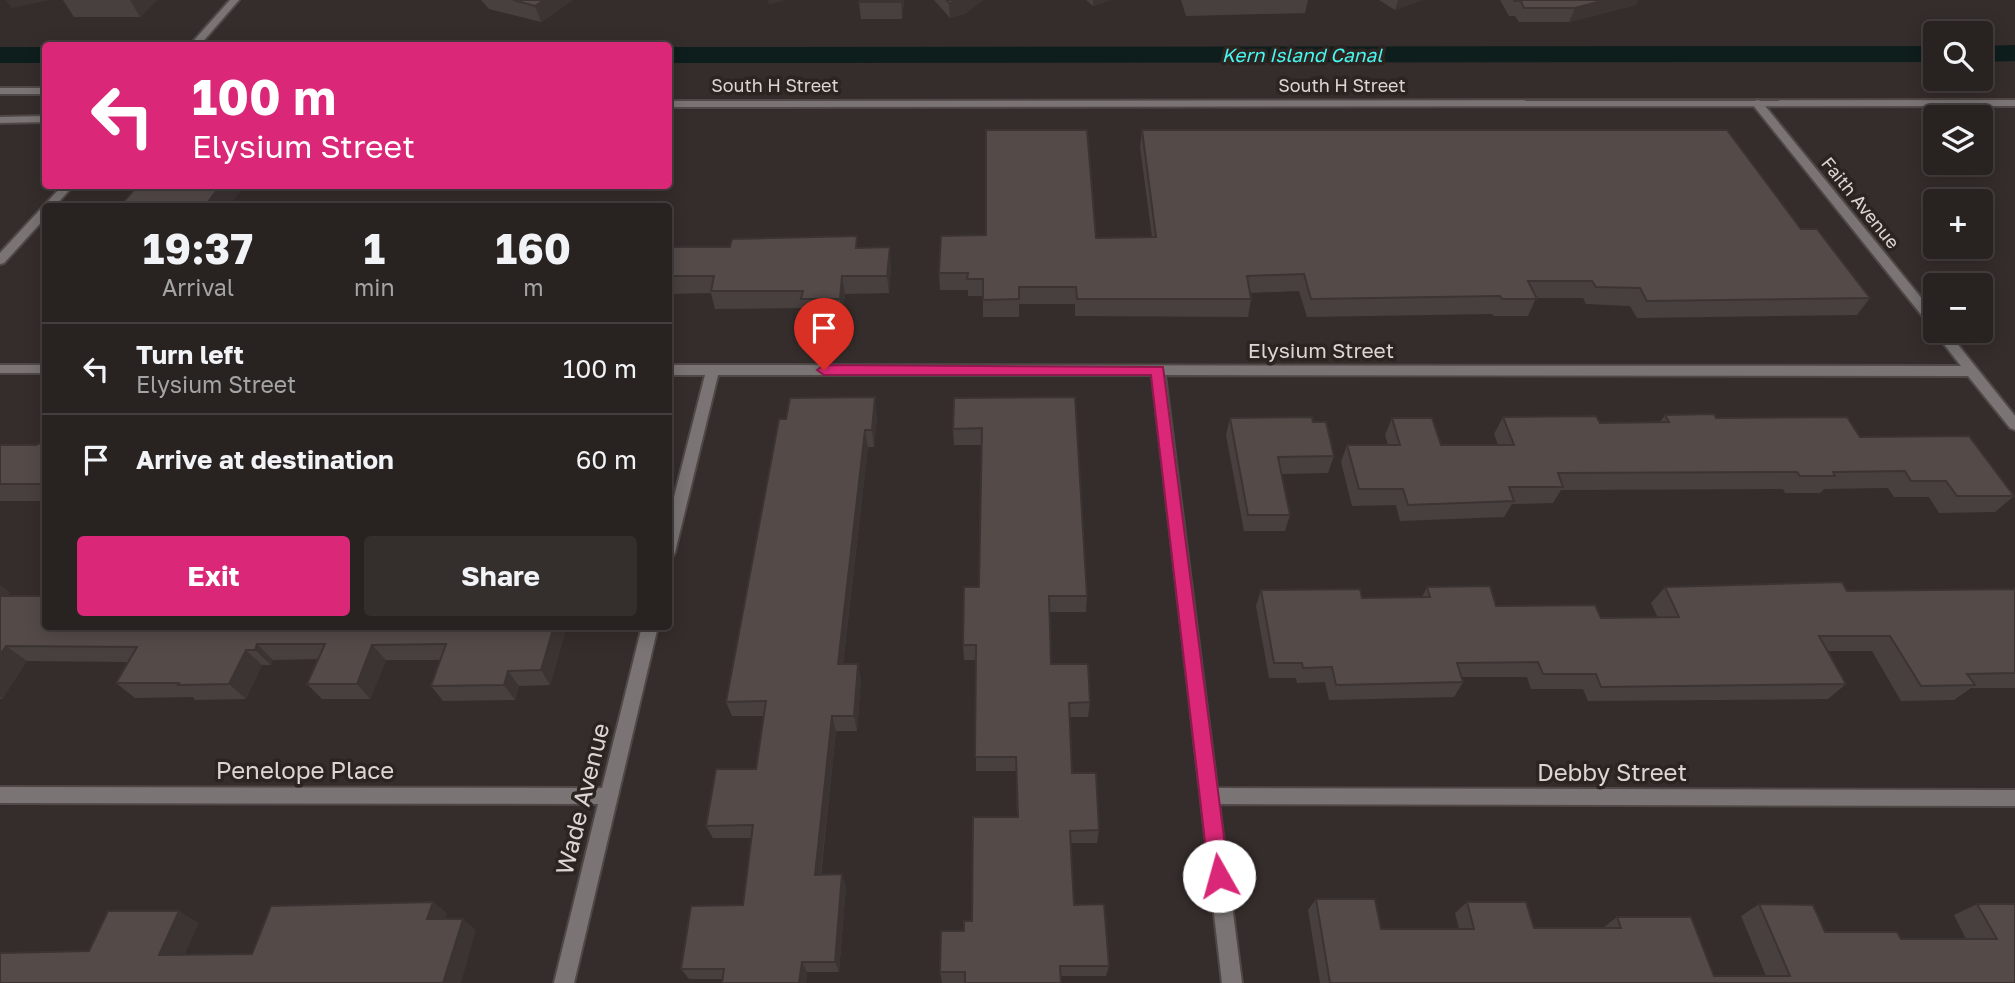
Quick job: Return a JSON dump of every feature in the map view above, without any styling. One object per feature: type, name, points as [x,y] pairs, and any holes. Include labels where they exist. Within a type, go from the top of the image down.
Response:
[{"type":"street","points":[[197,42],[235,0]]},
{"type":"street","points":[[0,91],[42,91]]},
{"type":"street","name":"Faith Avenue","points":[[1757,103],[1923,309]]},
{"type":"street","name":"South H Street","points":[[672,104],[2015,103]]},
{"type":"street","points":[[0,120],[42,119]]},
{"type":"street","points":[[52,203],[65,189]]},
{"type":"street","points":[[0,260],[42,214]]},
{"type":"street","points":[[1950,343],[2015,425]]},
{"type":"street","points":[[0,369],[42,369]]},
{"type":"street","name":"Elysium Street","points":[[672,370],[1973,371]]},
{"type":"street","points":[[672,536],[713,370]]},
{"type":"street","points":[[1158,370],[1232,983]]},
{"type":"street","name":"Wade Avenue","points":[[564,983],[649,630]]},
{"type":"street","name":"Penelope Place","points":[[0,795],[609,796]]},
{"type":"street","name":"Debby Street","points":[[1210,796],[2015,798]]},
{"type":"building","points":[[513,0],[544,0],[535,6]]},
{"type":"building","points":[[901,0],[901,2],[859,2]]},
{"type":"building","points":[[1514,0],[1605,0],[1575,8],[1524,8],[1521,1]]},
{"type":"building","points":[[986,130],[1087,130],[1096,238],[1156,237],[1142,130],[1727,130],[1801,229],[1817,229],[1870,298],[1647,301],[1640,288],[1596,287],[1592,281],[1528,281],[1537,299],[1502,299],[1500,296],[1311,299],[1304,274],[1247,276],[1251,299],[1077,299],[1076,287],[1019,287],[1019,299],[983,300],[983,279],[967,279],[968,273],[939,273],[941,236],[986,235]]},
{"type":"building","points":[[134,189],[218,189],[207,203],[123,203]]},
{"type":"building","points":[[857,236],[856,248],[890,247],[887,276],[842,276],[840,299],[801,299],[803,291],[711,291],[714,276],[672,276],[672,247],[730,247],[732,239]]},
{"type":"building","points":[[875,397],[872,430],[865,430],[838,664],[858,664],[854,716],[832,716],[815,875],[842,874],[835,962],[802,962],[799,983],[722,983],[724,969],[681,969],[691,906],[743,905],[753,825],[706,826],[716,769],[756,769],[766,701],[726,702],[779,419],[786,419],[790,398]]},
{"type":"building","points":[[1075,397],[1087,596],[1049,596],[1051,664],[1088,664],[1090,702],[1069,703],[1072,773],[1096,773],[1099,830],[1070,831],[1074,905],[1104,904],[1109,966],[1060,966],[1061,983],[965,983],[965,972],[940,972],[941,931],[964,931],[964,921],[972,921],[973,817],[1018,817],[1016,757],[975,757],[976,645],[963,645],[964,587],[979,587],[982,428],[953,429],[954,398]]},
{"type":"building","points":[[1714,414],[1716,418],[1847,417],[1860,437],[1969,436],[2014,496],[1957,496],[1946,481],[1911,481],[1905,471],[1833,472],[1835,476],[1800,476],[1797,472],[1558,473],[1563,487],[1509,487],[1514,501],[1408,505],[1403,489],[1359,489],[1347,445],[1400,445],[1392,418],[1432,418],[1441,445],[1514,445],[1503,417],[1596,416],[1600,423],[1669,422],[1665,415]]},
{"type":"building","points":[[1312,417],[1313,422],[1326,422],[1334,456],[1278,457],[1290,515],[1248,515],[1230,418]]},
{"type":"building","points":[[42,442],[42,484],[0,484],[0,445],[36,445]]},
{"type":"building","points":[[1842,582],[1847,591],[2015,589],[2015,673],[1967,674],[1975,685],[1921,686],[1890,636],[1819,636],[1846,684],[1601,687],[1596,674],[1543,674],[1538,662],[1457,663],[1463,682],[1336,685],[1332,667],[1303,668],[1302,663],[1274,663],[1261,590],[1360,589],[1362,598],[1430,597],[1427,587],[1490,586],[1496,606],[1595,605],[1601,618],[1679,617],[1665,587]]},
{"type":"building","points":[[0,596],[42,596],[42,630],[553,630],[541,670],[508,671],[504,685],[431,686],[446,644],[372,645],[357,684],[307,684],[325,644],[257,644],[255,650],[246,650],[229,684],[116,683],[137,647],[6,646],[0,655]]},
{"type":"building","points":[[1316,899],[1375,899],[1381,929],[1474,929],[1467,902],[1526,902],[1534,928],[1621,928],[1617,917],[1691,917],[1714,976],[1790,976],[1759,904],[1813,905],[1825,932],[1897,932],[1901,939],[1997,939],[1977,904],[2015,904],[2015,983],[1330,983]]},
{"type":"building","points":[[433,902],[427,919],[463,919],[443,983],[0,983],[0,953],[89,951],[108,911],[179,911],[159,955],[252,954],[271,906]]},
{"type":"waterway","name":"Kern Island Canal","points":[[1993,54],[2015,53]]},
{"type":"waterway","name":"Kern Island Canal","points":[[672,55],[1923,54]]},
{"type":"waterway","name":"Kern Island Canal","points":[[0,55],[42,55]]},
{"type":"route","points":[[824,370],[1158,370],[1219,876]]}]
